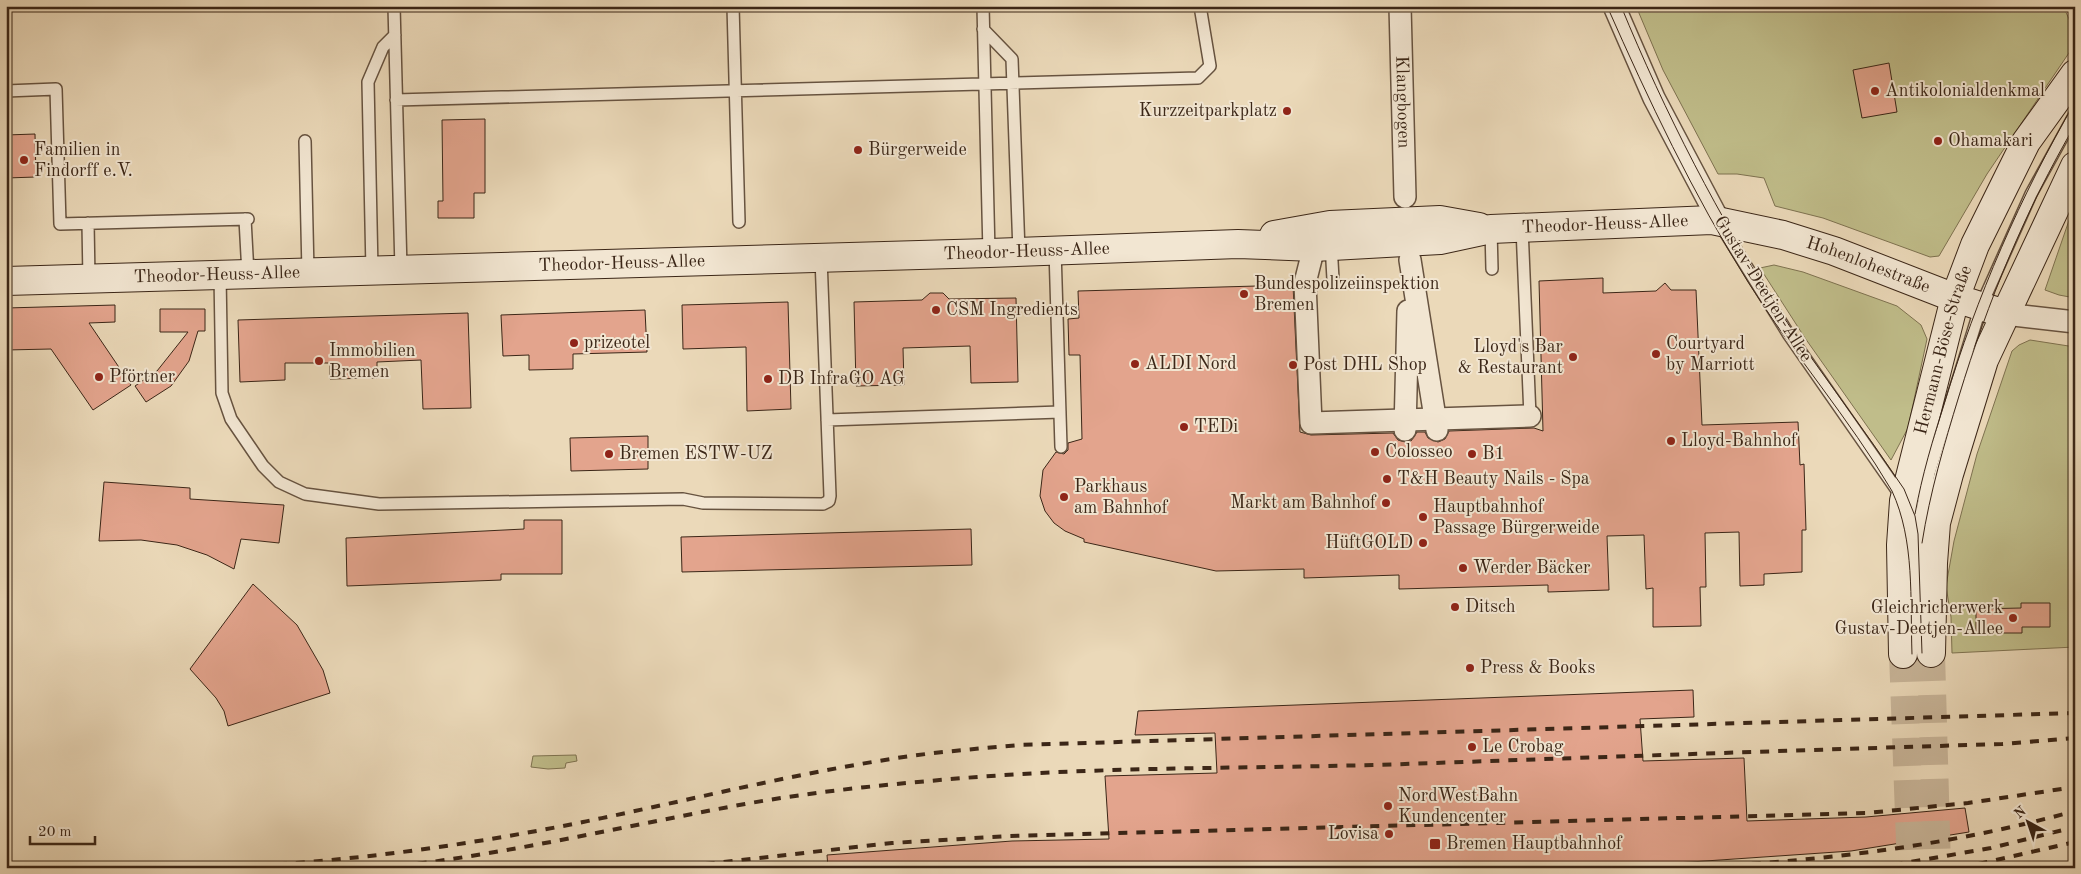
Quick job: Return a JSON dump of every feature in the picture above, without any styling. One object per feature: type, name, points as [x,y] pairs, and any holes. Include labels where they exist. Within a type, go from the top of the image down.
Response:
[{"type":"street","name":"Klangbogen","points":[[1400,6],[1405,197]]},
{"type":"street","name":"Gustav-Deetjen-Allee","points":[[1614,6],[1654,98],[1718,221]]},
{"type":"street","name":"Hermann-Böse-Straße","points":[[1917,653],[1901,545],[1904,501],[1955,298],[1982,229],[2026,142],[2075,74]]},
{"type":"street","points":[[1917,653],[1932,588],[1936,523],[1948,474],[1984,360],[1993,310],[2075,166]]},
{"type":"street","name":"Theodor-Heuss-Allee","points":[[6,281],[989,254],[1238,244],[1325,239],[1440,220],[1491,229],[1718,221]]},
{"type":"street","name":"Hohenlohestraße","points":[[1718,221],[1783,236],[1834,251],[1955,298],[1993,310],[2075,322]]},
{"type":"street","points":[[1325,239],[1305,282],[1311,423],[1406,425],[1530,416]]},
{"type":"street","points":[[1406,425],[1410,260],[1437,424]]},
{"type":"lane","points":[[394,6],[401,270]]},
{"type":"lane","points":[[733,6],[739,222]]},
{"type":"lane","points":[[983,6],[989,254]]},
{"type":"lane","points":[[396,100],[1198,78],[1210,66],[1200,6]]},
{"type":"lane","points":[[983,30],[1012,59],[1019,252]]},
{"type":"lane","points":[[372,270],[368,82],[383,47],[395,35]]},
{"type":"lane","points":[[6,90],[56,89],[60,224],[246,219],[248,274]]},
{"type":"lane","points":[[1917,653],[1916,566],[1918,534],[1929,473],[1993,310],[2031,194],[2075,114]]},
{"type":"lane","points":[[305,141],[308,272]]},
{"type":"lane","name":"Gustav-Deetjen-Allee","points":[[1718,221],[1789,335],[1904,501],[1912,534],[1916,566]]},
{"type":"lane","points":[[88,224],[89,279]]},
{"type":"lane","points":[[1522,228],[1530,416]]},
{"type":"lane","points":[[1491,229],[1492,269]]},
{"type":"lane","points":[[1325,239],[1333,279]]},
{"type":"lane","points":[[1055,250],[1061,447]]},
{"type":"lane","points":[[220,275],[222,392],[232,419],[263,466],[279,482],[305,494],[379,504],[683,499],[703,503],[823,504],[829,501],[830,496],[821,258]]},
{"type":"lane","points":[[827,420],[1060,412]]},
{"type":"shaded area","points":[[1636,6],[2063,6],[2075,32],[2075,44],[1987,174],[1939,256],[1930,257],[1823,218],[1775,206],[1764,178],[1737,174],[1718,174],[1663,70]]},
{"type":"shaded area","points":[[2075,203],[2075,298],[2045,290]]},
{"type":"shaded area","points":[[1774,265],[1803,272],[1897,306],[1921,325],[1927,339],[1908,428],[1891,460],[1805,338],[1760,268]]},
{"type":"shaded area","points":[[2030,340],[2075,347],[2075,647],[1952,653],[1951,617],[1946,586],[1954,541],[1977,454],[2012,351]]},
{"type":"shaded area","points":[[576,755],[577,761],[566,763],[565,768],[531,767],[533,756]]},
{"type":"building","name":"Antikolonialdenkmal","points":[[1889,63],[1897,112],[1862,118],[1853,70]]},
{"type":"building","points":[[485,119],[485,193],[474,193],[474,218],[438,218],[438,201],[443,201],[442,120]]},
{"type":"building","points":[[35,134],[36,177],[6,178],[6,135]]},
{"type":"building","points":[[1603,278],[1603,293],[1656,291],[1665,283],[1671,290],[1696,290],[1702,425],[1798,422],[1800,465],[1804,464],[1806,530],[1802,530],[1802,572],[1764,574],[1764,585],[1740,586],[1739,532],[1705,533],[1706,587],[1700,587],[1701,626],[1653,627],[1653,588],[1646,589],[1644,535],[1607,536],[1609,590],[1548,592],[1548,585],[1399,589],[1399,575],[1304,578],[1304,569],[1216,571],[1084,542],[1084,539],[1065,531],[1054,523],[1045,511],[1040,496],[1043,470],[1056,452],[1064,454],[1068,450],[1068,443],[1082,439],[1080,355],[1069,355],[1068,319],[1079,318],[1078,291],[1293,285],[1300,432],[1311,435],[1393,433],[1398,440],[1405,442],[1411,441],[1417,432],[1425,432],[1428,438],[1438,442],[1445,439],[1449,431],[1534,428],[1543,431],[1539,281]]},
{"type":"building","points":[[930,293],[943,293],[949,299],[1016,298],[1018,382],[971,383],[970,346],[903,348],[904,385],[856,386],[854,302],[922,300]]},
{"type":"building","name":"DB InfraGO AG","points":[[788,302],[791,409],[747,411],[746,347],[683,349],[682,305]]},
{"type":"building","points":[[115,305],[115,322],[89,323],[131,385],[93,410],[51,349],[6,350],[6,308]]},
{"type":"building","points":[[160,309],[205,309],[205,331],[198,331],[189,361],[171,386],[146,402],[135,386],[157,371],[188,332],[160,332]]},
{"type":"building","name":"prizeotel","points":[[645,310],[647,352],[573,354],[573,369],[529,370],[529,355],[503,356],[501,315]]},
{"type":"building","name":"Immobilien Bremen","points":[[468,313],[471,408],[423,409],[421,360],[377,362],[377,378],[330,379],[330,363],[285,363],[285,380],[240,382],[238,320]]},
{"type":"building","name":"Bremen ESTW-UZ","points":[[648,436],[648,469],[571,471],[570,438]]},
{"type":"building","points":[[104,482],[190,488],[190,499],[284,505],[279,543],[241,539],[234,569],[207,555],[177,545],[141,540],[99,541]]},
{"type":"building","points":[[524,520],[562,520],[562,574],[501,574],[501,580],[347,586],[346,538],[524,529]]},
{"type":"building","points":[[971,529],[972,565],[682,572],[681,537]]},
{"type":"building","points":[[253,584],[297,625],[323,670],[330,693],[228,726],[224,711],[216,698],[190,669]]},
{"type":"building","name":"Gleichricherwerk Gustav-Deetjen-Allee","points":[[2021,603],[2050,603],[2050,627],[2022,627],[2022,633],[1976,633],[1976,609],[2021,608]]},
{"type":"building","points":[[1693,690],[1694,717],[1640,719],[1643,761],[1744,758],[1747,821],[1866,817],[1965,808],[1969,832],[1851,851],[1647,865],[1647,868],[828,868],[827,855],[1012,841],[1109,839],[1105,776],[1217,773],[1215,733],[1135,735],[1138,711]]},
{"type":"tunnel","points":[[1931,653],[1937,868]]},
{"type":"tunnel","points":[[1903,654],[1911,868]]},
{"type":"tram line","points":[[1607,6],[1673,147],[1728,249],[1765,309],[1858,438],[1892,491],[1905,530],[1908,550],[1912,654]]},
{"type":"tram line","points":[[1621,6],[1656,86],[1694,164],[1736,241],[1782,315],[1904,489],[1915,516],[1918,534],[1922,653]]},
{"type":"tram line","points":[[1915,514],[1932,443],[1971,323],[2018,211],[2075,102]]},
{"type":"tram line","points":[[1922,543],[1933,487],[1959,396],[1982,326],[2024,223],[2075,125]]},
{"type":"railway","points":[[206,868],[301,863],[395,853],[490,839],[583,822],[852,765],[923,754],[1019,745],[2075,713]]},
{"type":"railway","points":[[382,868],[474,856],[772,799],[854,788],[964,778],[1074,771],[1350,766],[2002,744],[2075,738]]},
{"type":"railway","points":[[670,868],[892,843],[1010,836],[1867,813],[1968,803],[2075,787]]},
{"type":"railway","points":[[1680,868],[1780,862],[1879,851],[1977,834],[2075,811]]},
{"type":"railway","points":[[1876,868],[1991,848],[2075,827]]},
{"type":"railway","points":[[1961,868],[2075,842]]},
{"type":"place","name":"Antikolonialdenkmal","points":[[1875,91]]},
{"type":"place","name":"Kurzzeitparkplatz","points":[[1287,111]]},
{"type":"place","name":"Ohamakari","points":[[1938,141]]},
{"type":"place","name":"Bürgerweide","points":[[858,150]]},
{"type":"place","name":"Familien in Findorff e.V.","points":[[24,160]]},
{"type":"place","name":"Bundespolizeiinspektion Bremen","points":[[1244,294]]},
{"type":"place","name":"CSM Ingredients","points":[[936,310]]},
{"type":"place","name":"prizeotel","points":[[574,343]]},
{"type":"place","name":"Courtyard by Marriott","points":[[1656,354]]},
{"type":"place","name":"Lloyd's Bar & Restaurant","points":[[1573,357]]},
{"type":"place","name":"Immobilien Bremen","points":[[319,361]]},
{"type":"place","name":"ALDI Nord","points":[[1135,364]]},
{"type":"place","name":"Post DHL Shop","points":[[1293,365]]},
{"type":"place","name":"Pförtner","points":[[99,377]]},
{"type":"place","name":"DB InfraGO AG","points":[[768,379]]},
{"type":"place","name":"TEDi","points":[[1184,427]]},
{"type":"place","name":"Lloyd-Bahnhof","points":[[1671,441]]},
{"type":"place","name":"Colosseo","points":[[1375,452]]},
{"type":"place","name":"Bremen ESTW-UZ","points":[[609,454]]},
{"type":"place","name":"B1","points":[[1472,454]]},
{"type":"place","name":"T&H Beauty Nails - Spa","points":[[1387,479]]},
{"type":"place","name":"Parkhaus am Bahnhof","points":[[1064,497]]},
{"type":"place","name":"Markt am Bahnhof","points":[[1386,503]]},
{"type":"place","name":"Hauptbahnhof Passage Bürgerweide","points":[[1423,517]]},
{"type":"place","name":"HüftGOLD","points":[[1423,543]]},
{"type":"place","name":"Werder Bäcker","points":[[1463,568]]},
{"type":"place","name":"Ditsch","points":[[1455,607]]},
{"type":"place","name":"Gleichricherwerk Gustav-Deetjen-Allee","points":[[2013,618]]},
{"type":"place","name":"Press & Books","points":[[1470,668]]},
{"type":"place","name":"Le Crobag","points":[[1472,747]]},
{"type":"place","name":"NordWestBahn Kundencenter","points":[[1388,806]]},
{"type":"place","name":"Lovisa","points":[[1389,834]]},
{"type":"place","name":"Bremen Hauptbahnhof","points":[[1435,844]]}]
